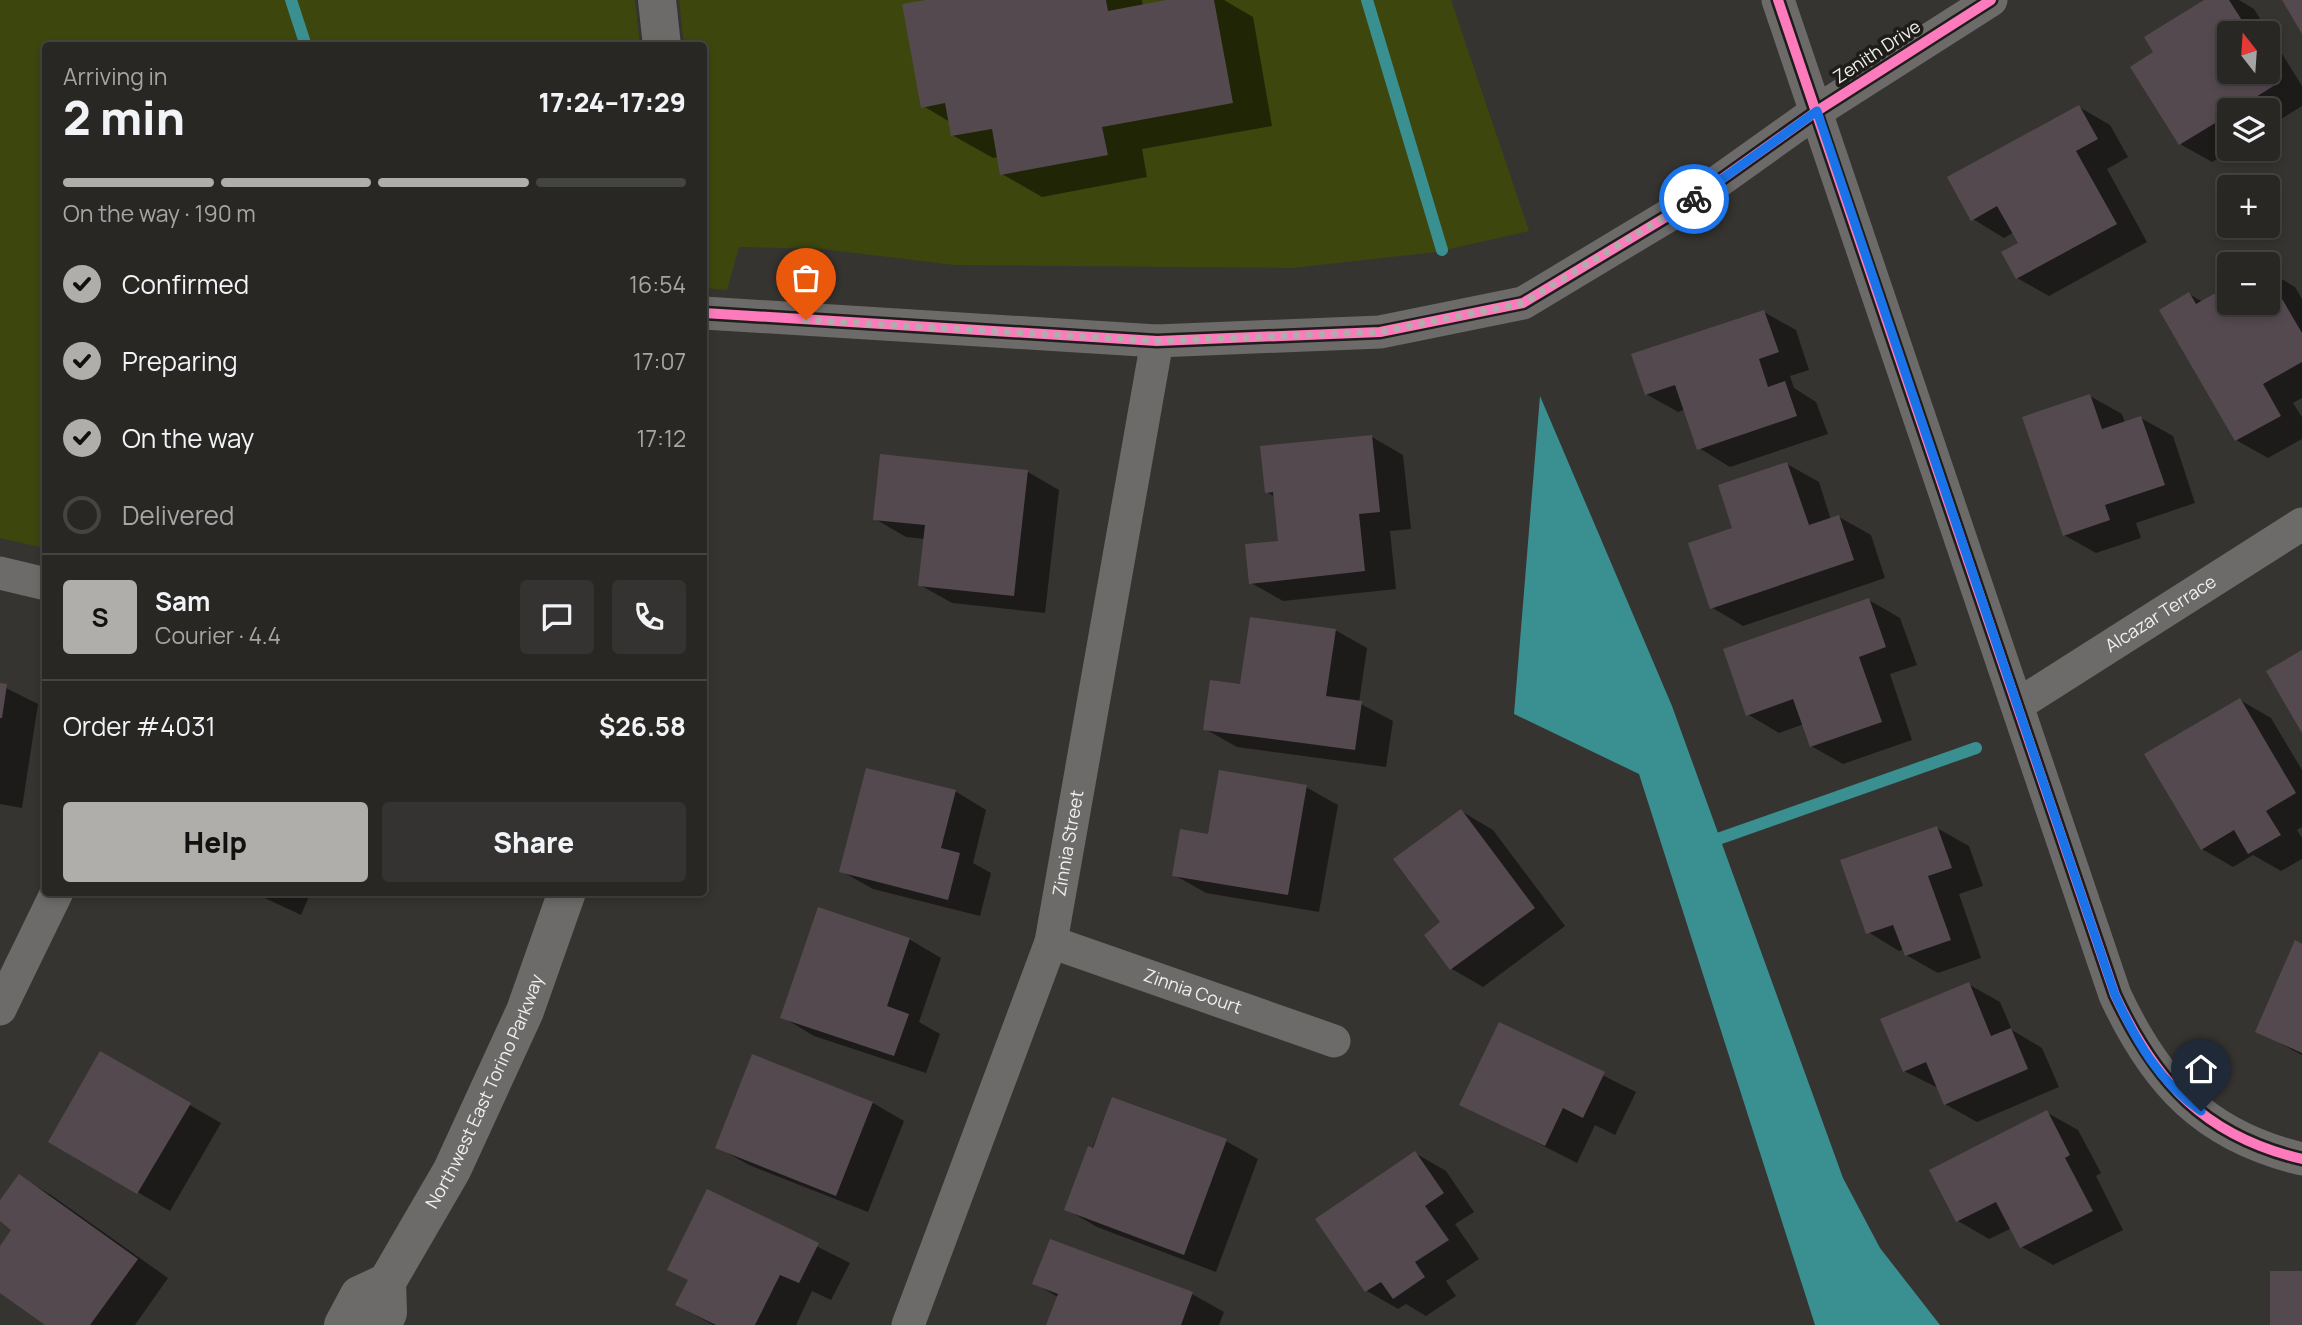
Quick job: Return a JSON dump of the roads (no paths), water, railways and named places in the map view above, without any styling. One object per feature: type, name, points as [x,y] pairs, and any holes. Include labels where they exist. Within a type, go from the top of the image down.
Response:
[{"type":"street","points":[[657,0],[662,42]]},
{"type":"street","points":[[1778,0],[2019,704],[2115,995],[2130,1028],[2156,1069],[2184,1100],[2243,1142],[2302,1159]]},
{"type":"street","name":"Zenith Drive","points":[[707,313],[1157,341],[1380,332],[1523,303],[1681,208],[1817,111],[1991,0]]},
{"type":"street","name":"Zinnia Street","points":[[908,1325],[1051,942],[1157,341]]},
{"type":"street","name":"Alcazar Terrace","points":[[2019,704],[2302,524]]},
{"type":"street","points":[[0,573],[42,582]]},
{"type":"street","points":[[0,1009],[55,896]]},
{"type":"street","name":"Northwest East Torino Parkway","points":[[382,1325],[388,1313],[387,1282],[452,1170],[525,1011],[566,896]]},
{"type":"street","name":"Zinnia Court","points":[[1051,942],[1334,1041]]},
{"type":"street","points":[[343,1325],[359,1295],[387,1282]]},
{"type":"water","points":[[1540,396],[1672,706],[1843,1178],[1880,1248],[1940,1325],[1815,1325],[1639,774],[1514,714]]},
{"type":"waterway","points":[[291,0],[305,42]]},
{"type":"waterway","points":[[1367,0],[1442,250]]},
{"type":"waterway","points":[[1715,840],[1976,748]]}]
